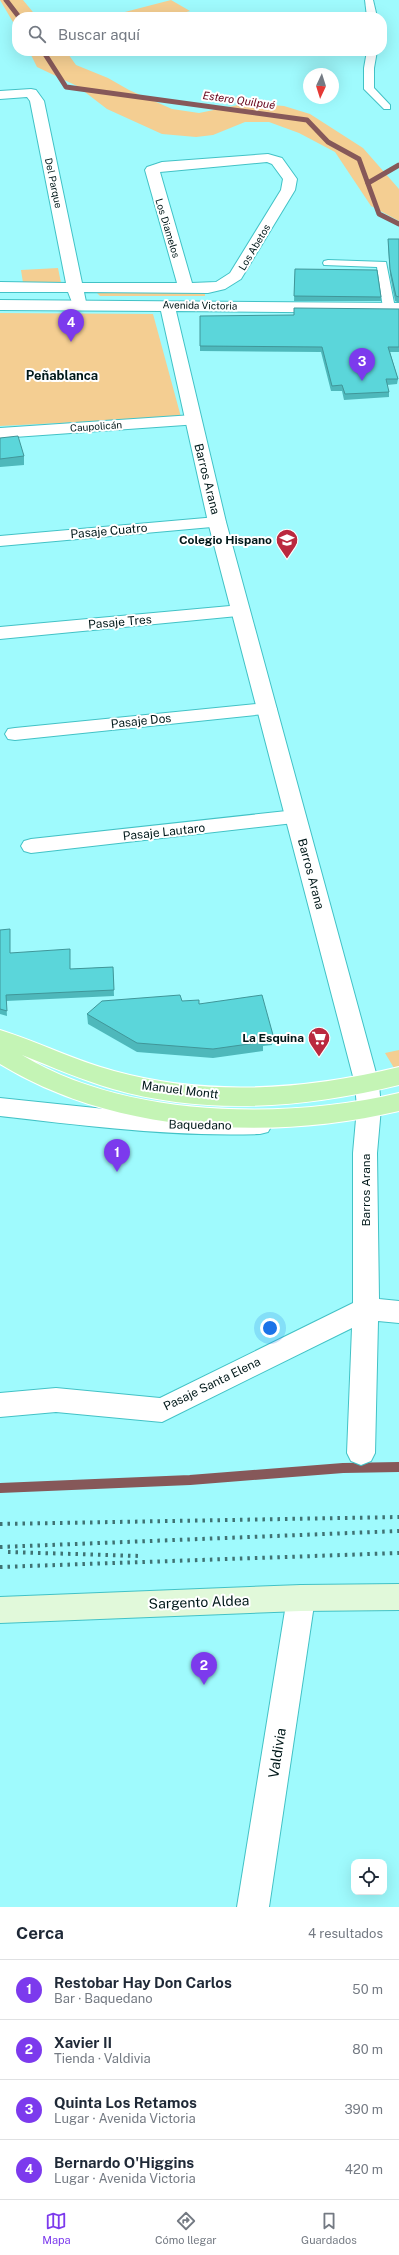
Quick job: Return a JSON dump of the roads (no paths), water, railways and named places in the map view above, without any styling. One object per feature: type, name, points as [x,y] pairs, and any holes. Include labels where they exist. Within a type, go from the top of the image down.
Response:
[{"type":"main road","name":"Manuel Montt","points":[[0,1039],[23,1045],[113,1080],[171,1091],[205,1095],[264,1098],[303,1095],[368,1096]]},
{"type":"main road","name":"Manuel Montt","points":[[0,1053],[66,1088],[136,1107],[176,1114],[236,1117],[315,1116]]},
{"type":"main road","name":"Baquedano","points":[[315,1116],[368,1096],[399,1076]]},
{"type":"main road","name":"Baquedano","points":[[368,1096],[399,1102]]},
{"type":"main road","name":"Sargento Aldea","points":[[0,1610],[301,1598],[399,1597]]},
{"type":"street","name":"Del Parque","points":[[0,95],[31,93],[37,101],[76,288],[78,305]]},
{"type":"street","name":"Los Abetos","points":[[0,287],[186,288],[220,286],[236,276],[288,190],[290,179],[277,161],[268,158],[194,165],[162,166],[154,168]]},
{"type":"street","name":"Los Diamelos","points":[[154,168],[152,173],[186,288]]},
{"type":"street","name":"Avenida Victoria","points":[[0,305],[167,305],[394,308]]},
{"type":"street","name":"Barros Arana","points":[[167,305],[217,522],[368,1096],[365,1153],[366,1309],[361,1453]]},
{"type":"street","name":"Caupolicán","points":[[0,433],[193,420]]},
{"type":"street","name":"Pasaje Cuatro","points":[[0,541],[217,522]]},
{"type":"street","name":"Pasaje Tres","points":[[0,633],[241,611]]},
{"type":"street","name":"Pasaje Dos","points":[[15,734],[267,709]]},
{"type":"street","name":"Pasaje Lautaro","points":[[31,846],[296,818]]},
{"type":"street","name":"Baquedano","points":[[0,1107],[164,1125],[230,1127],[280,1124],[315,1116]]},
{"type":"street","points":[[366,1309],[399,1312]]},
{"type":"street","name":"Pasaje Santa Elena","points":[[0,1405],[56,1400],[162,1410],[366,1309]]},
{"type":"street","name":"Valdivia","points":[[252,1907],[301,1598]]},
{"type":"lane","points":[[369,0],[371,12]]},
{"type":"lane","points":[[371,56],[369,68],[369,89],[387,107]]},
{"type":"lane","points":[[328,263],[382,264],[394,308]]},
{"type":"waterway","name":"Estero Quilpué","points":[[6,0],[15,12]]},
{"type":"waterway","name":"Estero Quilpué","points":[[46,56],[66,87],[307,120],[328,142],[359,159],[379,214],[399,224]]},
{"type":"waterway","points":[[368,183],[399,165]]},
{"type":"waterway","points":[[0,1488],[190,1480],[343,1468],[399,1467]]},
{"type":"railway","points":[[0,1524],[399,1517]]},
{"type":"railway","points":[[0,1547],[399,1531]]},
{"type":"railway","points":[[8,1552],[140,1556]]},
{"type":"railway","points":[[0,1567],[399,1553]]},
{"type":"place","name":"Bernardo O'Higgins","points":[[71,342]]},
{"type":"place","name":"Quinta Los Retamos","points":[[362,381]]},
{"type":"place","name":"Colegio Hispano","points":[[287,560]]},
{"type":"place","name":"La Esquina","points":[[319,1058]]},
{"type":"place","name":"Restobar Hay Don Carlos","points":[[117,1172]]},
{"type":"place","name":"Xavier II","points":[[204,1685]]},
{"type":"district","name":"Peñablanca","points":[[62,375]]}]
